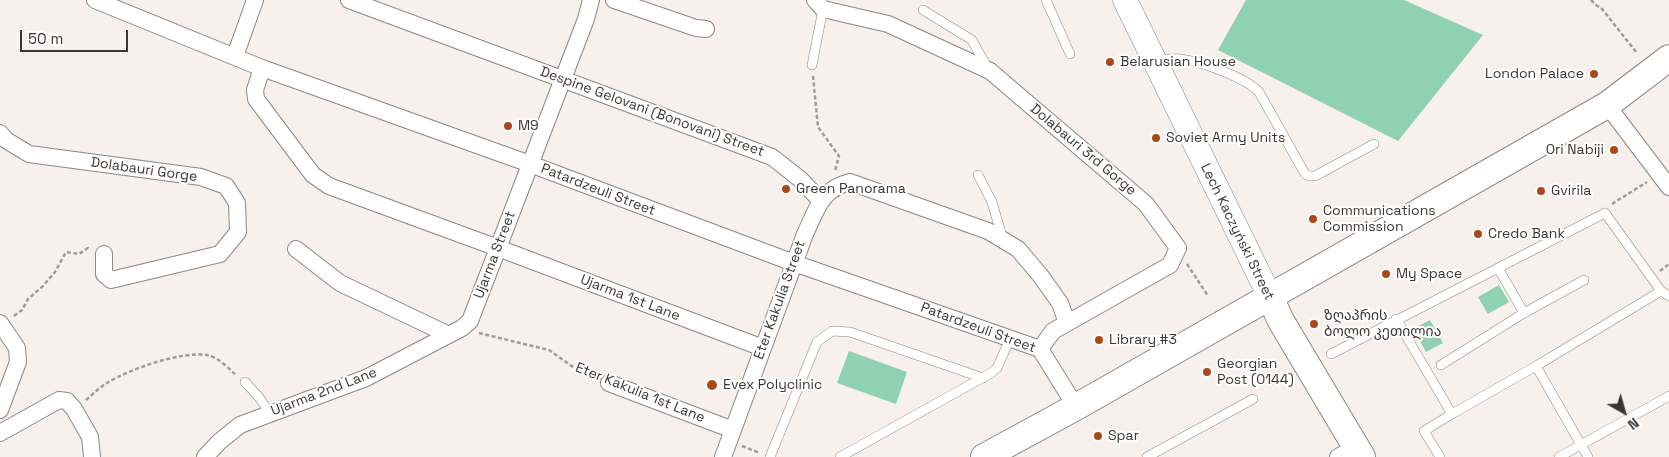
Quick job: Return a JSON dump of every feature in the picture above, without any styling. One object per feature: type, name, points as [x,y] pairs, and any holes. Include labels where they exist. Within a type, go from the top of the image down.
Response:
[{"type":"main road","name":"Lech Kaczyński Street","points":[[1125,0],[1281,322],[1352,454]]},
{"type":"main road","points":[[984,457],[1076,407],[1607,105],[1669,58]]},
{"type":"street","name":"Patardzeuli Street","points":[[95,0],[262,68],[530,164],[794,263],[1040,349],[1076,407]]},
{"type":"street","points":[[235,56],[255,0]]},
{"type":"street","name":"Despine Gelovani (Bonovani) Street","points":[[349,0],[772,156],[825,196]]},
{"type":"street","name":"Ujarma Street","points":[[456,332],[470,321],[586,19],[590,0]]},
{"type":"street","points":[[614,0],[696,28],[706,29]]},
{"type":"street","name":"Dolabauri 3rd Gorge","points":[[819,5],[888,24],[990,72],[1146,204],[1178,248]]},
{"type":"street","name":"Ujarma 1st Lane","points":[[262,68],[255,90],[256,99],[313,176],[329,186],[763,348]]},
{"type":"street","points":[[1607,105],[1669,187]]},
{"type":"street","name":"Dolabauri Gorge","points":[[0,133],[6,140],[29,154],[201,177],[226,186],[237,203],[238,232],[220,254],[111,280],[104,274],[104,254]]},
{"type":"street","points":[[825,196],[838,185],[850,182],[988,231],[1018,248],[1060,303],[1068,323]]},
{"type":"street","name":"Eter Kakulia Street","points":[[723,457],[804,234],[825,196]]},
{"type":"street","points":[[1040,349],[1053,331],[1170,265],[1178,248]]},
{"type":"street","points":[[296,249],[340,282],[456,332]]},
{"type":"street","points":[[0,323],[17,348],[18,362],[0,410]]},
{"type":"street","name":"Ujarma 2nd Lane","points":[[206,457],[219,442],[240,425],[366,378],[456,332]]},
{"type":"street","name":"Eter Kakulia 1st Lane","points":[[609,383],[731,435]]},
{"type":"street","points":[[0,434],[58,400],[67,402],[74,409],[90,437],[92,457]]},
{"type":"lane","points":[[1046,0],[1070,54]]},
{"type":"lane","points":[[812,65],[819,5]]},
{"type":"lane","points":[[923,10],[972,40],[990,72]]},
{"type":"lane","points":[[1154,61],[1179,58],[1196,62],[1253,85],[1259,92],[1305,174],[1310,176],[1315,176],[1374,144]]},
{"type":"lane","points":[[978,175],[992,202],[1003,240]]},
{"type":"lane","points":[[1331,354],[1605,213],[1665,294],[1424,431],[1440,457]]},
{"type":"lane","points":[[1498,268],[1524,313]]},
{"type":"lane","points":[[1441,365],[1524,313],[1584,280]]},
{"type":"lane","points":[[1396,319],[1452,414]]},
{"type":"lane","points":[[766,455],[817,342],[832,331],[850,332],[983,378]]},
{"type":"lane","points":[[840,457],[983,378],[997,368],[1010,339]]},
{"type":"lane","points":[[1536,366],[1588,457]]},
{"type":"lane","points":[[245,382],[270,413]]},
{"type":"lane","points":[[1559,457],[1581,443],[1669,396]]},
{"type":"lane","points":[[1147,457],[1253,399]]},
{"type":"path","points":[[1592,0],[1596,6],[1602,8],[1637,54]]},
{"type":"path","points":[[812,65],[818,127],[839,156],[825,196]]},
{"type":"path","points":[[1616,229],[1623,223],[1612,205],[1652,179]]},
{"type":"path","points":[[0,323],[15,316],[22,310],[28,299],[42,288],[55,272],[66,252],[79,254],[88,248],[95,254],[104,254]]},
{"type":"path","points":[[1178,248],[1208,296]]},
{"type":"path","name":"Eter Kakulia 1st Lane","points":[[456,332],[549,350],[576,369],[609,383]]},
{"type":"path","points":[[74,409],[107,383],[123,375],[152,364],[183,356],[207,355],[215,358],[245,382]]},
{"type":"path","points":[[731,435],[766,455]]},
{"type":"green space","points":[[1246,0],[1404,0],[1483,35],[1398,141],[1218,50]]},
{"type":"green space","points":[[1499,285],[1509,302],[1488,314],[1478,297]]},
{"type":"green space","points":[[1430,320],[1443,343],[1426,352],[1413,329]]},
{"type":"green space","points":[[849,351],[907,372],[896,404],[837,383]]},
{"type":"place","name":"Belarusian House","points":[[1110,62]]},
{"type":"place","name":"London Palace","points":[[1594,74]]},
{"type":"place","name":"M9","points":[[508,126]]},
{"type":"place","name":"Soviet Army Units","points":[[1156,138]]},
{"type":"place","name":"Ori Nabiji","points":[[1614,150]]},
{"type":"place","name":"Green Panorama","points":[[786,189]]},
{"type":"place","name":"Gvirila","points":[[1541,191]]},
{"type":"place","name":"Communications Commission","points":[[1313,219]]},
{"type":"place","name":"Credo Bank","points":[[1478,234]]},
{"type":"place","name":"My Space","points":[[1386,274]]},
{"type":"place","name":"ზღაპრის ბოლო კეთილია","points":[[1314,324]]},
{"type":"place","name":"Library #3","points":[[1099,340]]},
{"type":"place","name":"Georgian Post (0144)","points":[[1207,372]]},
{"type":"place","name":"Evex Polyclinic","points":[[712,385]]},
{"type":"place","name":"Spar","points":[[1098,436]]}]
